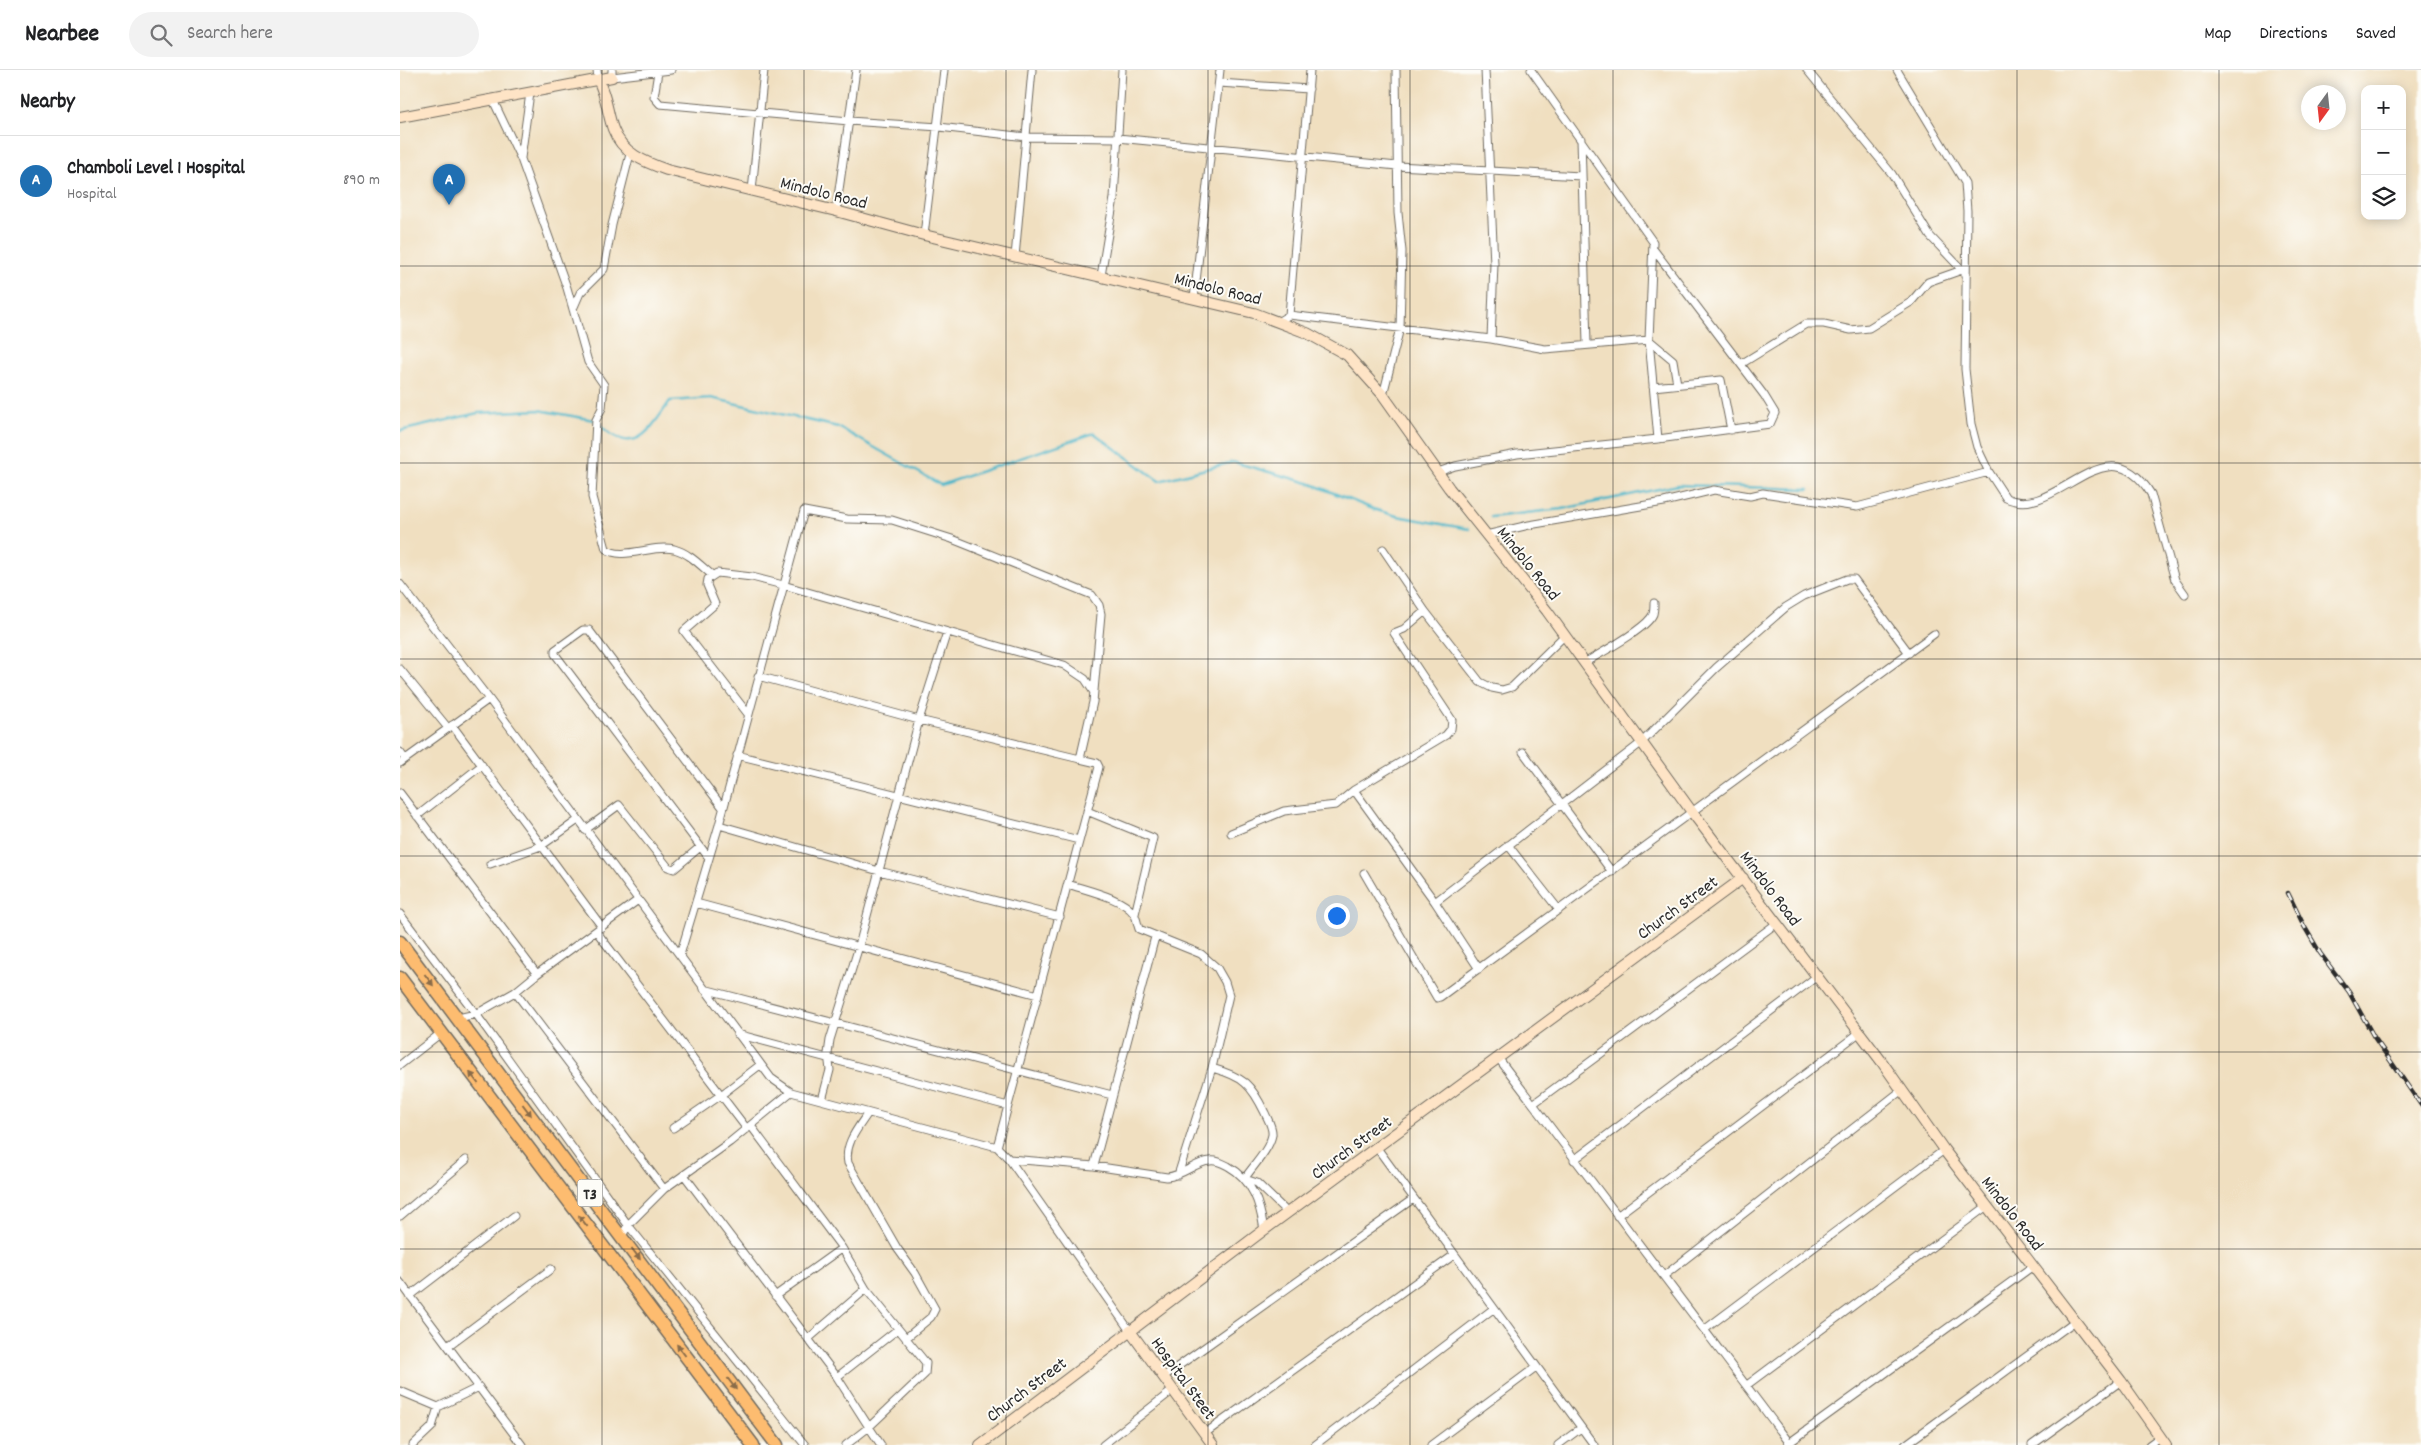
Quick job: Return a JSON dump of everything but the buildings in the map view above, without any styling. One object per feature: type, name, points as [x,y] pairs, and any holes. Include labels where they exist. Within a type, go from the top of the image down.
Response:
[{"type":"highway","name":"T3","points":[[400,942],[625,1230],[777,1445]]},
{"type":"highway","name":"T3","points":[[400,978],[753,1445]]},
{"type":"street","points":[[400,118],[530,93],[597,75],[671,70]]},
{"type":"street","points":[[752,191],[764,70]]},
{"type":"street","points":[[836,211],[856,70]]},
{"type":"street","points":[[924,235],[939,127],[944,70]]},
{"type":"street","points":[[1015,257],[1032,70]]},
{"type":"street","points":[[1101,276],[1112,219],[1122,70]]},
{"type":"street","points":[[1194,299],[1209,148],[1220,70]]},
{"type":"street","points":[[1289,315],[1310,70]]},
{"type":"street","points":[[1383,395],[1400,328],[1402,251],[1398,213],[1396,70]]},
{"type":"street","points":[[1485,70],[1494,264],[1491,339]]},
{"type":"street","points":[[1531,70],[1650,235],[1654,250],[1649,340],[1658,439]]},
{"type":"street","points":[[1807,70],[1892,174],[1930,236],[1964,271]]},
{"type":"street","points":[[1897,70],[1965,183],[1967,210],[1964,271],[1965,369],[1971,424],[1977,447],[1989,472],[2006,498],[2022,502],[2053,494],[2095,469],[2107,467],[2131,473],[2143,482],[2151,494],[2175,580],[2185,594]]},
{"type":"street","points":[[658,72],[654,97],[660,104],[939,127],[1027,137],[1118,138],[1397,166],[1490,173],[1581,176]]},
{"type":"street","points":[[606,96],[612,74]]},
{"type":"street","points":[[574,309],[580,293],[604,269],[612,225],[630,154],[619,142],[613,129],[606,96],[597,75]]},
{"type":"street","points":[[1219,83],[1309,90]]},
{"type":"street","points":[[521,159],[530,93]]},
{"type":"street","points":[[493,100],[521,159],[574,309],[588,362],[604,385],[602,408],[596,420],[592,497],[606,549],[618,554],[656,547],[673,549],[685,553],[712,575],[724,573],[783,586],[1064,665],[1085,679],[1093,692]]},
{"type":"street","points":[[1581,139],[1587,344]]},
{"type":"street","name":"Mindolo Road","points":[[630,154],[667,170],[836,211],[924,235],[1101,276],[1279,321],[1347,355],[1383,395],[1438,472],[1529,588],[1692,812],[1902,1090],[1944,1150],[2121,1381],[2163,1441]]},
{"type":"street","points":[[1438,472],[1455,466],[1517,454],[1658,439],[1770,424],[1775,413],[1764,395],[1654,250]]},
{"type":"street","points":[[1741,364],[1806,324],[1824,324],[1852,330],[1869,328],[1911,302],[1928,282],[1964,271]]},
{"type":"street","points":[[1279,321],[1289,315],[1491,339],[1545,349],[1649,340],[1673,360],[1677,384]]},
{"type":"street","points":[[1653,388],[1721,380],[1731,430]]},
{"type":"street","points":[[1486,535],[1529,525],[1664,502],[1714,490],[1750,496],[1763,493],[1857,507],[1989,472]]},
{"type":"street","points":[[680,955],[719,825],[758,676],[806,510],[847,519],[892,520],[952,539],[1092,596],[1099,605],[1101,614],[1093,702],[1080,759]]},
{"type":"street","points":[[1382,549],[1425,611],[1480,682],[1492,688],[1502,690],[1512,687],[1564,636]]},
{"type":"street","points":[[712,575],[707,585],[715,604],[684,631],[748,714]]},
{"type":"street","points":[[1435,902],[1641,743],[1716,668],[1786,607],[1804,596],[1847,578],[1854,579],[1909,652]]},
{"type":"street","points":[[400,584],[489,698],[585,830],[771,1078],[791,1092],[998,1147],[1009,1159],[1130,1331]]},
{"type":"street","points":[[1584,663],[1632,634],[1650,619],[1653,614],[1654,602]]},
{"type":"street","points":[[1231,833],[1284,811],[1336,805],[1354,790],[1446,735],[1451,729],[1452,720],[1394,633],[1404,629],[1425,611]]},
{"type":"street","points":[[709,858],[555,654],[555,650],[583,630],[589,630],[723,808]]},
{"type":"street","points":[[822,1100],[830,1070],[828,1057],[830,1040],[859,946],[919,720],[946,632]]},
{"type":"street","points":[[1364,874],[1438,998],[1934,634]]},
{"type":"street","points":[[400,669],[482,765],[721,1096],[749,1128],[842,1248],[866,1289],[923,1358],[927,1369],[925,1374],[869,1427],[846,1445]]},
{"type":"street","points":[[758,676],[919,720],[1099,765],[998,1147]]},
{"type":"street","points":[[400,752],[403,761],[489,698]]},
{"type":"street","points":[[1523,752],[1612,872]]},
{"type":"street","points":[[737,755],[898,797],[1079,840]]},
{"type":"street","points":[[417,816],[482,765]]},
{"type":"street","points":[[1354,790],[1435,902],[1479,969]]},
{"type":"street","points":[[400,793],[537,974]]},
{"type":"street","points":[[585,830],[619,805],[668,867],[674,869],[700,847]]},
{"type":"street","points":[[1087,811],[1153,838],[1135,914],[1139,929],[1155,937],[1185,945],[1201,954],[1217,968],[1225,982],[1229,995],[1212,1068],[1178,1175]]},
{"type":"street","points":[[490,864],[541,846],[578,820]]},
{"type":"street","points":[[719,825],[879,871],[1060,917]]},
{"type":"street","points":[[1508,845],[1559,910]]},
{"type":"street","name":"Church Street","points":[[980,1445],[1264,1230],[1743,878]]},
{"type":"street","points":[[1068,884],[1110,898],[1126,906],[1135,914]]},
{"type":"street","points":[[458,1018],[476,1014],[515,992],[638,900]]},
{"type":"street","points":[[696,903],[1038,995]]},
{"type":"street","points":[[400,914],[476,1014],[625,1230],[805,1445]]},
{"type":"street","points":[[1533,1104],[1776,923]]},
{"type":"street","points":[[1094,1166],[1155,937]]},
{"type":"street","points":[[1574,1160],[1816,977]]},
{"type":"street","points":[[704,989],[1018,1069],[1112,1095]]},
{"type":"street","points":[[515,992],[664,1188]]},
{"type":"street","points":[[400,1064],[441,1033]]},
{"type":"street","points":[[1616,1216],[1859,1033]]},
{"type":"street","points":[[737,1034],[1008,1106]]},
{"type":"street","points":[[1499,1059],[1616,1216],[1665,1275],[1790,1444],[2033,1266]]},
{"type":"street","points":[[673,1128],[721,1096],[760,1065]]},
{"type":"street","points":[[1212,1068],[1228,1072],[1247,1083],[1255,1093],[1272,1128],[1270,1141],[1245,1179]]},
{"type":"street","points":[[1665,1275],[1902,1090]]},
{"type":"street","points":[[625,1230],[664,1188],[749,1128],[791,1092]]},
{"type":"street","points":[[868,1113],[849,1144],[846,1154],[848,1162],[897,1248],[915,1273],[935,1309],[935,1313],[931,1318],[906,1338]]},
{"type":"street","points":[[1377,1148],[1594,1445]]},
{"type":"street","points":[[1704,1330],[1944,1150]]},
{"type":"street","points":[[1009,1159],[1094,1166],[1167,1177],[1178,1175],[1211,1160],[1219,1161],[1245,1179],[1257,1183],[1288,1213]]},
{"type":"street","points":[[400,1216],[466,1160]]},
{"type":"street","points":[[684,1175],[837,1377],[881,1445]]},
{"type":"street","points":[[1245,1179],[1259,1205],[1264,1230]]},
{"type":"street","points":[[1164,1377],[1413,1199]]},
{"type":"street","points":[[1747,1385],[1987,1206]]},
{"type":"street","points":[[410,1296],[514,1216]]},
{"type":"street","points":[[775,1296],[842,1248]]},
{"type":"street","points":[[1204,1434],[1454,1255]]},
{"type":"street","points":[[448,1346],[551,1268]]},
{"type":"street","points":[[400,1282],[522,1445]]},
{"type":"street","points":[[808,1339],[866,1289]]},
{"type":"street","points":[[1315,1445],[1493,1309]]},
{"type":"street","points":[[1905,1445],[2075,1321]]},
{"type":"street","points":[[837,1377],[898,1329]]},
{"type":"street","name":"Hospital Steet","points":[[1130,1331],[1213,1445]]},
{"type":"street","points":[[1431,1445],[1536,1367]]},
{"type":"street","points":[[2032,1445],[2121,1381]]},
{"type":"street","points":[[413,1445],[432,1427],[438,1407],[478,1387]]},
{"type":"street","points":[[1103,1445],[1173,1390]]},
{"type":"street","points":[[400,1391],[438,1407]]},
{"type":"street","points":[[1558,1445],[1581,1428]]},
{"type":"street","points":[[2149,1445],[2163,1441]]},
{"type":"waterway","points":[[598,423],[611,434],[621,439],[631,440],[640,437],[647,431],[670,401],[711,398],[838,427],[941,485],[1094,433],[1159,481],[1233,462],[1309,483],[1373,509],[1397,516],[1469,529]]},
{"type":"waterway","points":[[400,431],[478,413],[539,410],[594,420]]},
{"type":"waterway","points":[[1491,517],[1562,509],[1678,485],[1809,489]]},
{"type":"railway","points":[[2288,893],[2320,953],[2349,992],[2374,1037],[2421,1105]]},
{"type":"place","name":"Chamboli Level 1 Hospital","points":[[449,205]]}]
